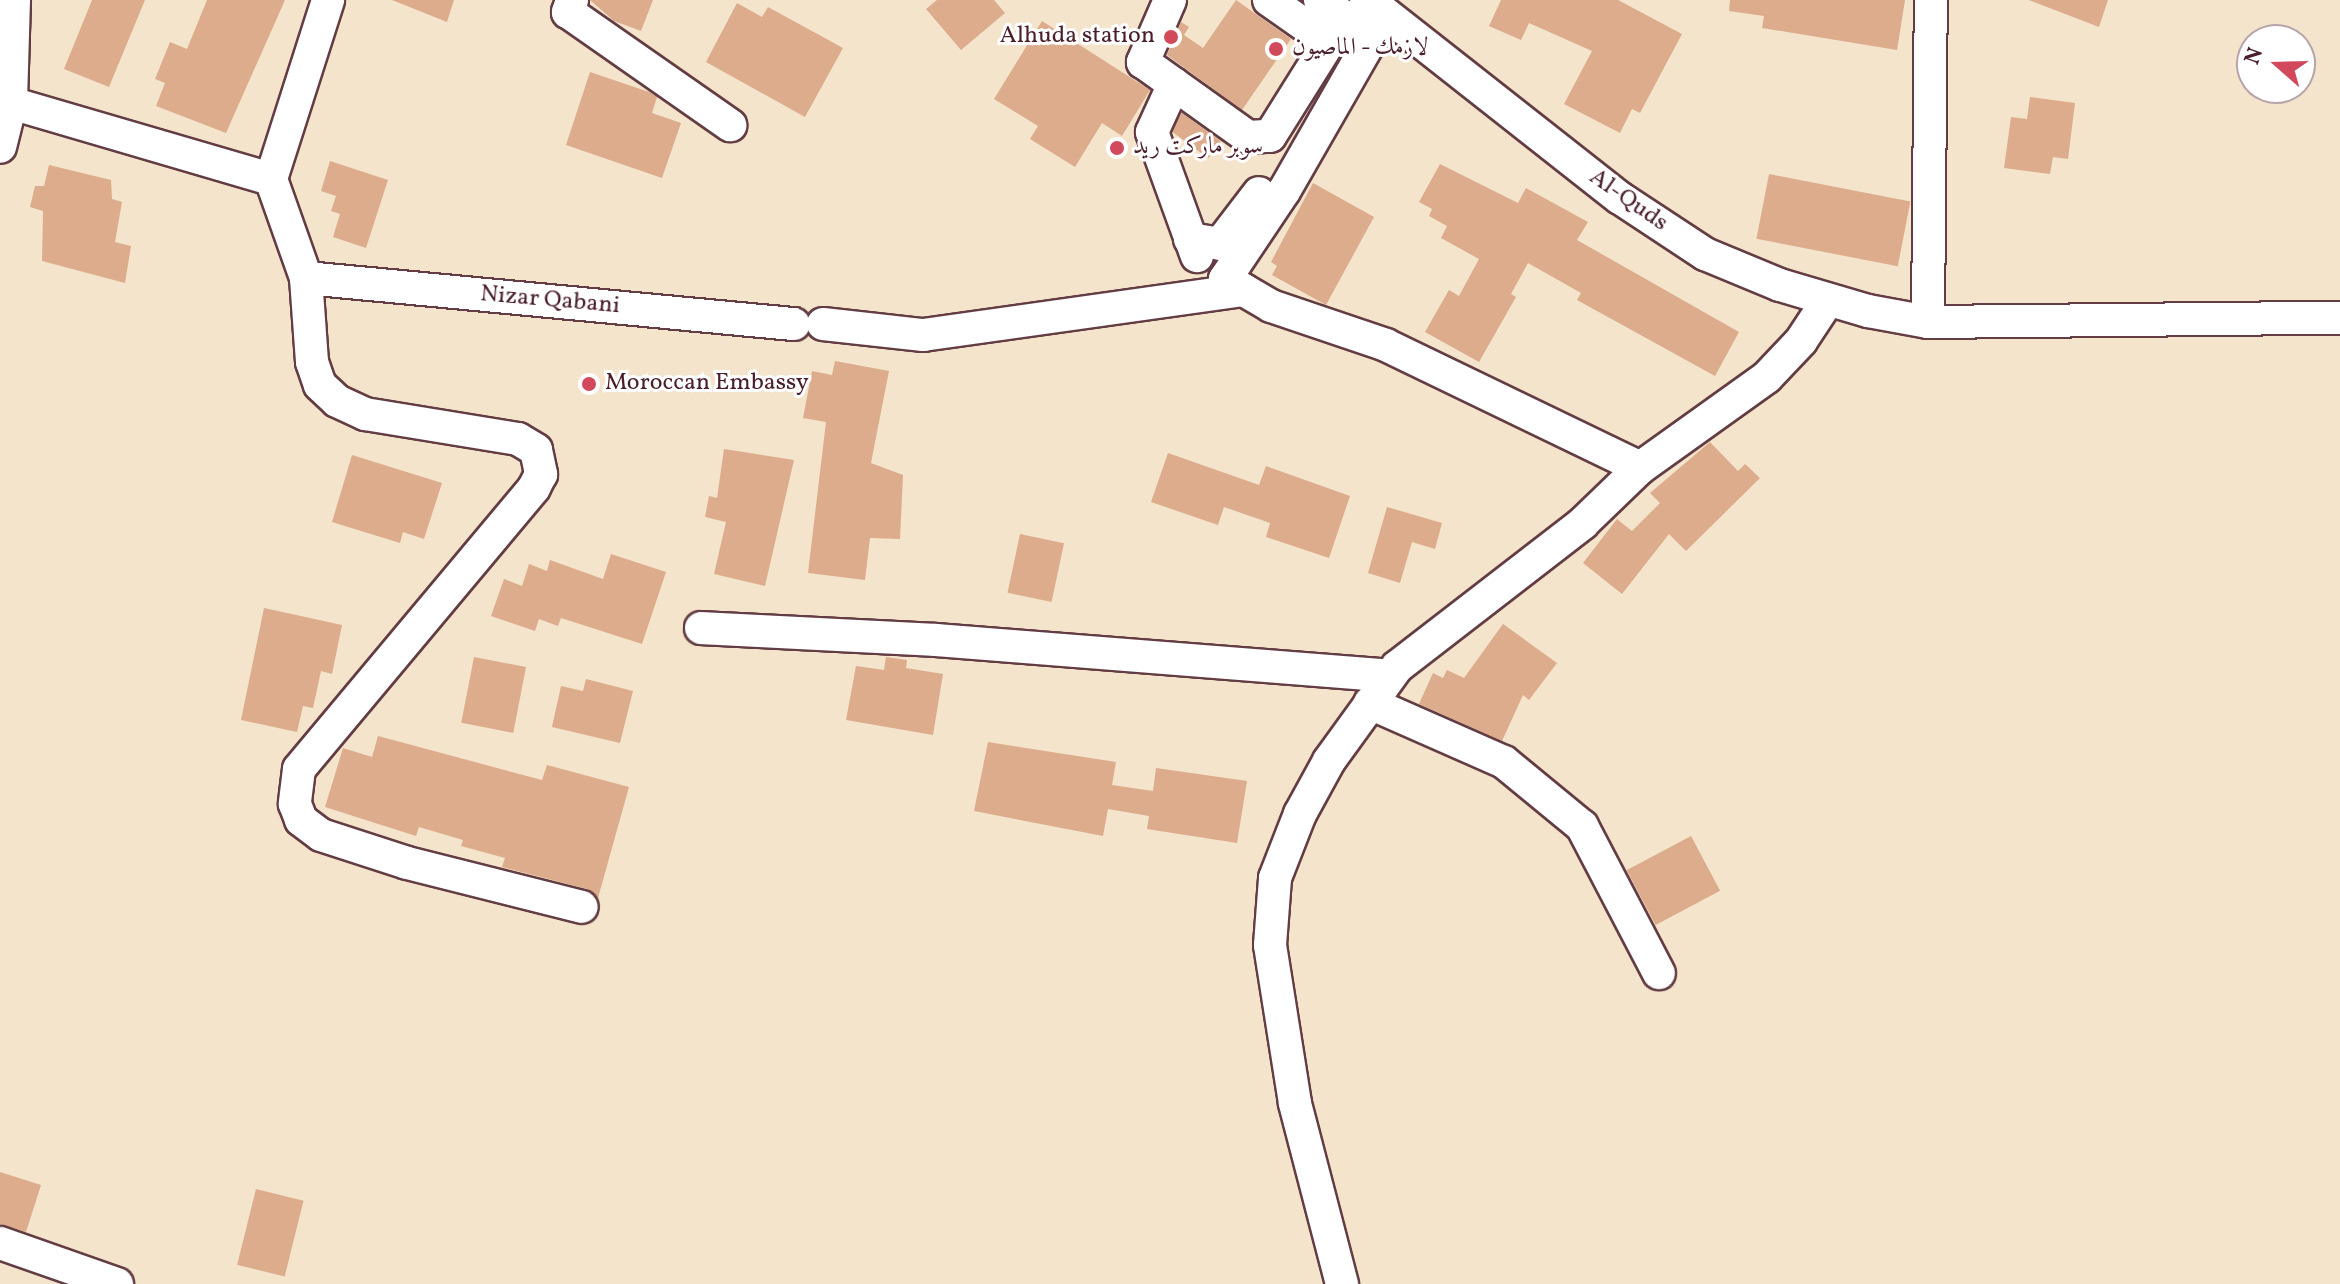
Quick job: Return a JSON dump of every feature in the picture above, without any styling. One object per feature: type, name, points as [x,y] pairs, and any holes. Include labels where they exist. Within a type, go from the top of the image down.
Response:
[{"type":"street","points":[[0,147],[14,0]]},
{"type":"street","points":[[328,0],[271,179],[306,278],[312,362],[320,385],[337,401],[365,414],[408,425],[518,439],[536,450],[541,474],[299,769],[295,804],[301,820],[321,835],[407,863],[582,907]]},
{"type":"street","points":[[572,0],[568,12],[730,125]]},
{"type":"street","points":[[1170,0],[1143,62],[1248,137],[1278,140]]},
{"type":"street","points":[[1269,0],[1361,16]]},
{"type":"street","points":[[1320,0],[1361,16]]},
{"type":"street","points":[[1928,322],[1931,0]]},
{"type":"street","points":[[1190,239],[1220,244],[1259,193],[1278,140],[1361,16]]},
{"type":"street","points":[[1234,285],[1284,191],[1361,16]]},
{"type":"street","name":"Al-Quds","points":[[1361,16],[1693,246],[1828,300],[1928,322],[2340,318]]},
{"type":"street","points":[[1174,84],[1152,132],[1197,256],[1234,285],[1271,306],[1386,345],[1640,468]]},
{"type":"street","points":[[6,100],[271,179]]},
{"type":"street","name":"Nizar Qabani","points":[[306,278],[923,335],[1234,285]]},
{"type":"street","points":[[1342,1284],[1295,1103],[1270,945],[1275,878],[1300,814],[1390,676],[1583,523],[1640,468],[1767,377],[1801,341],[1828,300]]},
{"type":"street","points":[[701,628],[951,641],[1390,676]]},
{"type":"street","points":[[1370,703],[1504,762],[1582,826],[1659,973]]},
{"type":"street","points":[[0,1243],[117,1284]]},
{"type":"building","points":[[92,0],[145,0],[109,87],[64,69]]},
{"type":"building","points":[[207,0],[285,0],[226,133],[156,106],[165,83],[155,79],[170,42],[187,49]]},
{"type":"building","points":[[392,0],[454,0],[447,22]]},
{"type":"building","points":[[590,0],[653,0],[641,31],[614,21]]},
{"type":"building","points":[[937,0],[994,0],[1005,13],[961,50],[926,9]]},
{"type":"building","points":[[1236,0],[1291,39],[1242,110],[1167,55],[1181,22],[1189,27],[1184,35],[1203,48]]},
{"type":"building","points":[[1501,0],[1618,0],[1682,34],[1640,113],[1632,109],[1620,133],[1564,104],[1592,51],[1529,23],[1521,40],[1489,26]]},
{"type":"building","points":[[1730,0],[1905,0],[1897,50],[1762,28],[1764,16],[1729,11]]},
{"type":"building","points":[[2029,0],[2108,0],[2099,27]]},
{"type":"building","points":[[737,3],[762,17],[768,7],[843,48],[805,117],[706,62]]},
{"type":"building","points":[[1042,21],[1150,90],[1122,136],[1102,123],[1075,167],[1030,139],[1038,126],[994,99]]},
{"type":"building","points":[[590,72],[649,92],[657,97],[652,113],[681,123],[662,178],[566,145]]},
{"type":"building","points":[[2030,97],[2075,103],[2068,159],[2053,157],[2050,174],[2004,168],[2011,117],[2027,119]]},
{"type":"building","points":[[1182,113],[1221,141],[1208,158],[1170,130]]},
{"type":"building","points":[[330,161],[388,180],[366,248],[333,237],[340,214],[331,211],[336,196],[321,191]]},
{"type":"building","points":[[1440,164],[1518,203],[1526,188],[1588,222],[1577,240],[1739,332],[1715,376],[1577,300],[1581,293],[1528,263],[1511,294],[1516,297],[1479,362],[1425,332],[1449,290],[1459,296],[1479,259],[1441,238],[1447,226],[1429,216],[1432,209],[1419,202]]},
{"type":"building","points":[[49,165],[111,180],[112,199],[122,202],[115,242],[131,246],[125,283],[42,261],[43,211],[30,207],[35,186],[44,186]]},
{"type":"building","points":[[1769,174],[1910,201],[1898,266],[1756,239]]},
{"type":"building","points":[[1313,183],[1374,217],[1326,305],[1272,275],[1277,266],[1271,262]]},
{"type":"building","points":[[835,361],[889,371],[871,463],[903,475],[900,539],[870,538],[865,580],[808,573],[826,422],[803,418],[812,371],[832,375]]},
{"type":"building","points":[[1710,442],[1738,471],[1745,464],[1760,478],[1686,551],[1669,534],[1622,594],[1583,563],[1617,519],[1632,531],[1660,503],[1650,493]]},
{"type":"building","points":[[724,449],[794,460],[765,586],[714,574],[726,522],[705,517],[709,496],[717,498]]},
{"type":"building","points":[[1168,453],[1259,485],[1266,466],[1350,496],[1329,558],[1266,537],[1270,523],[1224,507],[1218,525],[1151,502]]},
{"type":"building","points":[[352,455],[442,483],[424,539],[403,532],[400,543],[332,522]]},
{"type":"building","points":[[1387,507],[1442,523],[1435,549],[1412,542],[1400,583],[1368,573]]},
{"type":"building","points":[[1020,534],[1064,543],[1052,602],[1008,593]]},
{"type":"building","points":[[611,554],[666,572],[642,644],[561,618],[558,626],[539,619],[535,631],[491,616],[504,579],[522,586],[529,564],[547,571],[550,560],[603,579]]},
{"type":"building","points":[[264,608],[342,625],[332,674],[321,671],[313,708],[303,706],[297,732],[241,720]]},
{"type":"building","points":[[1503,624],[1557,663],[1529,700],[1523,695],[1502,741],[1419,704],[1433,673],[1443,678],[1447,670],[1464,678]]},
{"type":"building","points":[[474,657],[526,667],[513,733],[461,723]]},
{"type":"building","points":[[886,657],[907,660],[906,668],[943,674],[933,735],[846,720],[856,666],[884,670]]},
{"type":"building","points":[[586,679],[633,691],[620,743],[552,727],[561,686],[583,691]]},
{"type":"building","points":[[378,736],[542,780],[547,765],[629,787],[598,898],[587,889],[502,867],[505,858],[461,846],[463,840],[419,827],[416,836],[325,807],[343,748],[372,757]]},
{"type":"building","points":[[988,742],[1116,762],[1112,785],[1153,791],[1156,768],[1247,781],[1237,843],[1147,829],[1149,816],[1108,809],[1103,836],[974,811]]},
{"type":"building","points":[[1691,836],[1720,891],[1656,925],[1627,870]]},
{"type":"building","points":[[0,1172],[41,1185],[26,1232],[0,1224]]},
{"type":"building","points":[[256,1189],[304,1201],[285,1277],[237,1265]]},
{"type":"place","name":"Alhuda station","points":[[1171,37]]},
{"type":"place","name":"لازمك - الماصيون","points":[[1276,49]]},
{"type":"place","name":"سوبر ماركت ريد","points":[[1117,148]]},
{"type":"place","name":"Moroccan Embassy","points":[[589,384]]}]
